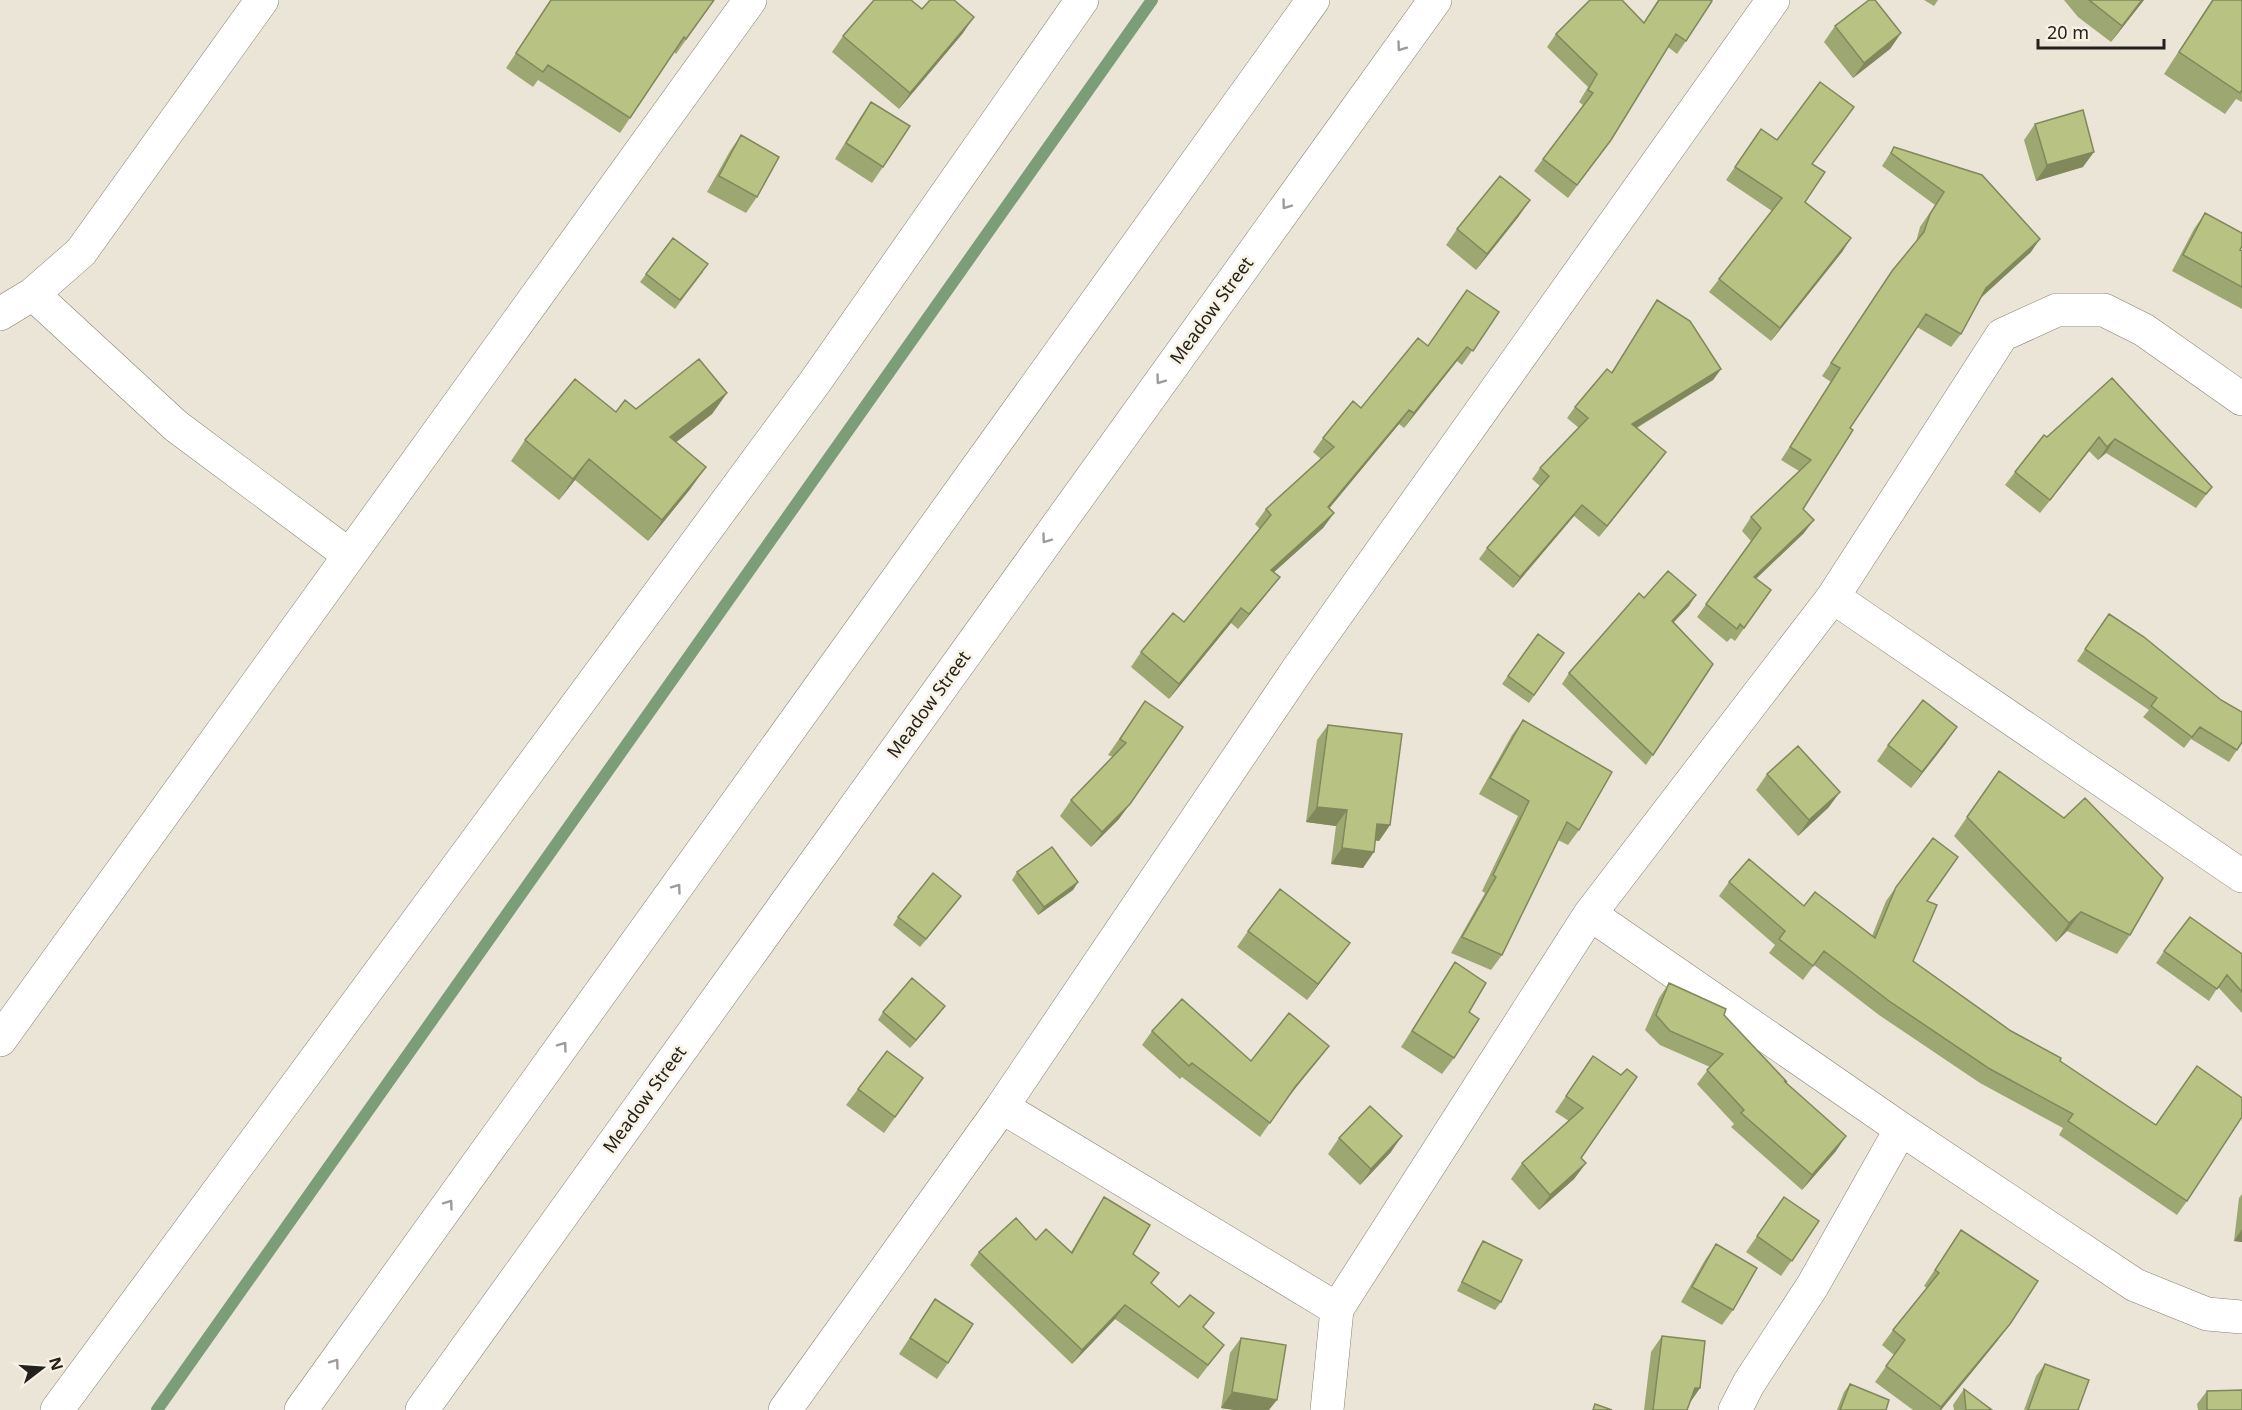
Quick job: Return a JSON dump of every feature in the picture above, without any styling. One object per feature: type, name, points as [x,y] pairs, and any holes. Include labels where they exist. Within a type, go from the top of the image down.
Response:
[{"type":"street","points":[[0,314],[33,294],[81,252],[261,0]]},
{"type":"street","points":[[0,1040],[750,0]]},
{"type":"street","points":[[57,1410],[815,382],[1082,0]]},
{"type":"street","points":[[301,1410],[1312,0]]},
{"type":"street","name":"Meadow Street","points":[[422,1410],[1435,0]]},
{"type":"street","points":[[785,1410],[1002,1107],[1300,666],[1773,0]]},
{"type":"street","points":[[33,294],[176,426],[349,555]]},
{"type":"street","points":[[1327,1410],[1336,1309],[1590,914],[1833,597],[2002,335],[2057,310],[2104,310],[2144,330],[2242,399]]},
{"type":"street","points":[[1833,597],[2242,876]]},
{"type":"street","points":[[1590,914],[1901,1129],[2136,1285],[2207,1314],[2242,1317]]},
{"type":"street","points":[[1002,1107],[1336,1309]]},
{"type":"street","points":[[1735,1410],[1749,1383],[1813,1286],[1901,1129]]},
{"type":"building","points":[[551,0],[714,0],[686,39],[684,37],[630,118],[548,65],[543,72],[516,53]]},
{"type":"building","points":[[874,0],[911,0],[922,9],[930,0],[954,0],[974,17],[910,93],[843,36]]},
{"type":"building","points":[[1590,0],[1622,0],[1644,23],[1659,0],[1712,1],[1686,41],[1676,34],[1611,140],[1577,185],[1543,159],[1593,93],[1588,90],[1597,74],[1556,34]]},
{"type":"building","points":[[1869,0],[1875,0],[1901,33],[1864,63],[1835,26]]},
{"type":"building","points":[[2089,0],[2142,0],[2122,26]]},
{"type":"building","points":[[2213,0],[2242,0],[2242,90],[2240,93],[2179,52]]},
{"type":"building","points":[[1820,82],[1854,107],[1812,164],[1825,172],[1805,202],[1851,238],[1780,328],[1719,279],[1782,198],[1735,167],[1761,129],[1777,140]]},
{"type":"building","points":[[871,102],[910,126],[883,167],[846,143]]},
{"type":"building","points":[[2083,110],[2094,152],[2047,165],[2035,124]]},
{"type":"building","points":[[741,135],[779,157],[757,197],[719,176]]},
{"type":"building","points":[[1894,147],[1982,175],[2040,239],[1986,288],[1961,334],[1926,314],[1850,428],[1853,430],[1803,509],[1814,520],[1754,577],[1771,590],[1744,628],[1740,624],[1737,629],[1706,604],[1761,528],[1751,517],[1811,460],[1790,447],[1840,368],[1831,363],[1892,271],[1924,232],[1930,214],[1944,192],[1891,153]]},
{"type":"building","points":[[1500,176],[1530,200],[1487,254],[1457,229]]},
{"type":"building","points":[[2205,213],[2242,233],[2240,250],[2242,251],[2242,287],[2183,255]]},
{"type":"building","points":[[673,238],[708,264],[680,300],[646,274]]},
{"type":"building","points":[[1467,290],[1499,312],[1473,351],[1467,347],[1414,413],[1409,410],[1328,507],[1334,513],[1271,570],[1280,577],[1249,614],[1241,608],[1179,684],[1141,652],[1173,613],[1184,622],[1271,515],[1266,509],[1334,447],[1323,438],[1353,401],[1361,408],[1418,338],[1428,346]]},
{"type":"building","points":[[1657,300],[1690,321],[1721,369],[1632,424],[1666,452],[1607,526],[1582,505],[1520,577],[1487,548],[1549,476],[1540,468],[1588,418],[1575,407],[1607,369],[1612,373]]},
{"type":"building","points":[[699,359],[727,393],[670,437],[706,467],[662,520],[589,459],[573,479],[525,440],[575,379],[616,412],[625,400],[636,409]]},
{"type":"building","points":[[2112,378],[2212,487],[2206,494],[2115,439],[2107,447],[2099,437],[2050,500],[2015,472],[2044,435],[2047,437]]},
{"type":"building","points":[[1668,571],[1696,595],[1672,621],[1713,664],[1653,755],[1569,673],[1639,593],[1644,598]]},
{"type":"building","points":[[2109,614],[2144,637],[2221,700],[2242,712],[2242,742],[2237,750],[2200,727],[2192,737],[2151,706],[2157,698],[2085,649]]},
{"type":"building","points":[[1538,634],[1564,653],[1534,695],[1508,676]]},
{"type":"building","points":[[1923,700],[1957,727],[1922,772],[1888,745]]},
{"type":"building","points":[[1145,701],[1183,727],[1130,804],[1102,832],[1071,800],[1126,743],[1120,739]]},
{"type":"building","points":[[1523,720],[1612,772],[1579,830],[1567,822],[1502,955],[1462,937],[1496,877],[1493,875],[1529,801],[1490,778]]},
{"type":"building","points":[[1328,725],[1402,734],[1390,825],[1377,824],[1374,852],[1342,848],[1347,810],[1317,807]]},
{"type":"building","points":[[1798,746],[1840,792],[1809,820],[1767,774]]},
{"type":"building","points":[[1999,771],[2064,818],[2085,798],[2163,878],[2130,935],[2081,912],[2069,923],[1967,817]]},
{"type":"building","points":[[1933,838],[1958,857],[1927,901],[1937,905],[1913,961],[2011,1031],[2061,1058],[2060,1061],[2156,1125],[2197,1066],[2242,1098],[2242,1117],[2187,1201],[2068,1121],[2073,1114],[1990,1069],[1889,1001],[1824,951],[1813,966],[1779,939],[1785,931],[1729,882],[1749,859],[1804,906],[1815,892],[1875,938],[1896,887]]},
{"type":"building","points":[[1052,847],[1078,882],[1044,907],[1017,872]]},
{"type":"building","points":[[933,873],[961,896],[926,939],[898,917]]},
{"type":"building","points":[[1280,889],[1350,943],[1318,984],[1248,931]]},
{"type":"building","points":[[2190,917],[2242,954],[2242,992],[2227,975],[2217,989],[2164,951]]},
{"type":"building","points":[[1455,962],[1486,983],[1469,1012],[1479,1019],[1454,1058],[1412,1031]]},
{"type":"building","points":[[912,978],[945,1006],[916,1040],[883,1012]]},
{"type":"building","points":[[1669,983],[1726,1009],[1724,1015],[1787,1082],[1784,1081],[1846,1136],[1812,1175],[1741,1113],[1744,1110],[1707,1070],[1723,1054],[1670,1031],[1656,1015]]},
{"type":"building","points":[[1182,999],[1251,1061],[1289,1013],[1329,1046],[1295,1087],[1270,1123],[1192,1063],[1189,1066],[1152,1031]]},
{"type":"building","points":[[887,1051],[923,1078],[895,1117],[858,1089]]},
{"type":"building","points":[[1593,1056],[1621,1075],[1627,1069],[1637,1077],[1581,1158],[1586,1163],[1550,1195],[1522,1163],[1583,1108],[1566,1096]]},
{"type":"building","points":[[1370,1106],[1402,1136],[1371,1169],[1339,1138]]},
{"type":"building","points":[[1104,1197],[1150,1225],[1133,1254],[1159,1273],[1151,1283],[1179,1307],[1190,1295],[1214,1313],[1203,1327],[1224,1345],[1208,1365],[1125,1305],[1082,1350],[979,1252],[1016,1218],[1036,1240],[1046,1229],[1072,1253]]},
{"type":"building","points":[[1784,1197],[1819,1221],[1792,1261],[1757,1236]]},
{"type":"building","points":[[1961,1230],[2038,1281],[2010,1324],[1941,1407],[1886,1366],[1905,1340],[1893,1330],[1939,1273],[1935,1270]]},
{"type":"building","points":[[1483,1241],[1522,1260],[1501,1302],[1462,1282]]},
{"type":"building","points":[[1716,1244],[1757,1268],[1733,1310],[1692,1287]]},
{"type":"building","points":[[935,1299],[973,1324],[948,1363],[910,1338]]},
{"type":"building","points":[[1662,1336],[1705,1341],[1700,1388],[1695,1388],[1687,1410],[1653,1410]]},
{"type":"building","points":[[1241,1338],[1286,1345],[1277,1400],[1232,1392]]},
{"type":"building","points":[[2045,1364],[2089,1380],[2078,1410],[2028,1410]]},
{"type":"building","points":[[1850,1384],[1889,1400],[1886,1410],[1840,1410]]},
{"type":"building","points":[[1964,1389],[1992,1410],[1966,1410]]},
{"type":"building","points":[[2242,1390],[2242,1410],[2207,1410],[2207,1391]]},
{"type":"building","points":[[1595,1404],[1612,1410],[1593,1410]]},
{"type":"waterway","points":[[157,1410],[1152,0]]}]
